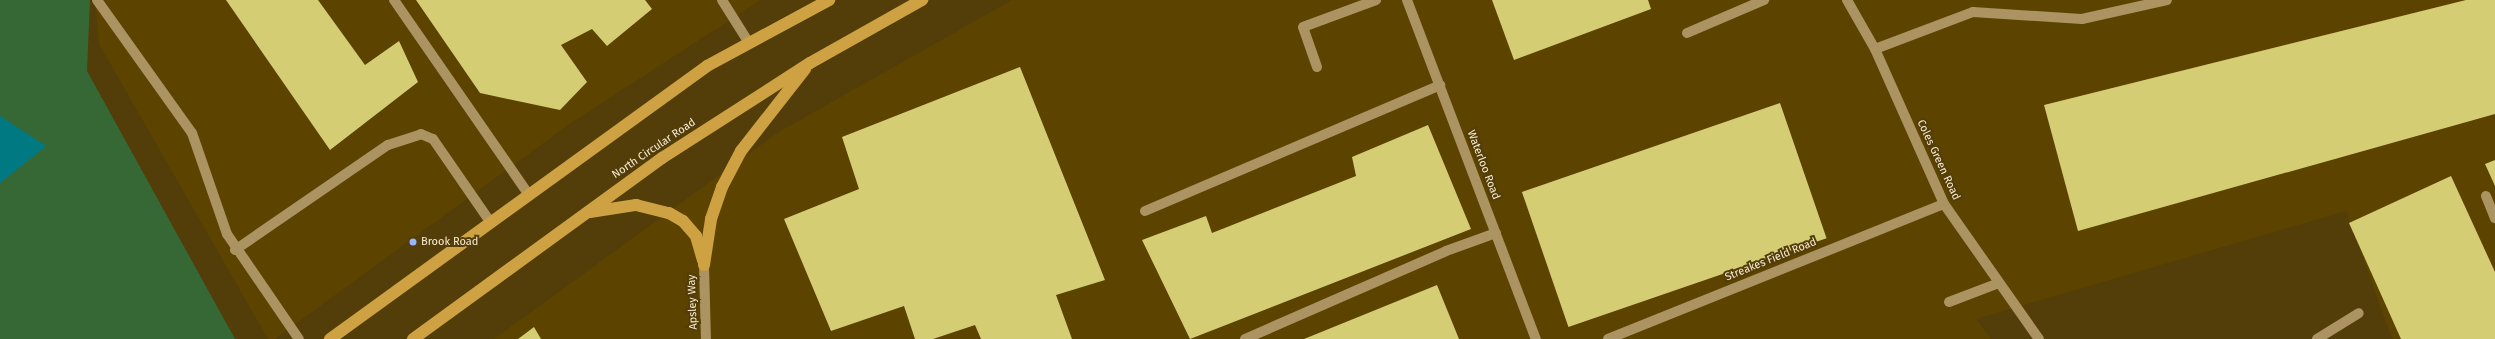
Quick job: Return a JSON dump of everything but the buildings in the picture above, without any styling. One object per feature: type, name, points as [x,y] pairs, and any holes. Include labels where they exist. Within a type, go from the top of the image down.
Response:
[{"type":"highway","name":"North Circular Road","points":[[413,339],[582,214],[810,62],[922,0]]},
{"type":"highway","points":[[330,339],[707,66],[825,1]]},
{"type":"highway","points":[[704,265],[711,219],[722,187],[741,151],[810,62]]},
{"type":"highway","points":[[582,214],[636,205],[669,213],[683,221],[696,236],[704,265]]},
{"type":"street","points":[[97,0],[192,133],[236,250],[299,339]]},
{"type":"street","points":[[394,0],[529,195]]},
{"type":"street","points":[[722,0],[749,43]]},
{"type":"street","points":[[1317,67],[1303,27],[1376,0]]},
{"type":"street","name":"Waterloo Road","points":[[1407,0],[1536,339]]},
{"type":"street","points":[[1687,32],[1764,0]]},
{"type":"street","name":"Coles Green Road","points":[[1847,0],[1875,49],[1944,204],[2039,339]]},
{"type":"street","points":[[1875,49],[1973,12],[2082,18],[2167,0]]},
{"type":"street","points":[[1145,211],[1440,85]]},
{"type":"street","points":[[236,250],[388,145],[421,134],[433,139],[491,223]]},
{"type":"street","points":[[2486,196],[2495,218]]},
{"type":"street","name":"Streakes Field Road","points":[[1608,339],[1944,204]]},
{"type":"street","points":[[1245,339],[1446,251],[1496,233]]},
{"type":"street","name":"Apsley Way","points":[[704,265],[706,339]]},
{"type":"street","points":[[1949,302],[1999,283]]},
{"type":"street","points":[[2316,339],[2359,313]]},
{"type":"shaded area","points":[[95,0],[761,0],[571,123],[275,339],[268,339],[99,44]]},
{"type":"shaded area","points":[[1012,0],[2495,0],[2495,339],[2392,339],[2346,211],[1976,319],[1991,339],[494,339],[777,133]]},
{"type":"green space","points":[[0,0],[90,0],[87,71],[235,339],[0,339]]},
{"type":"water","points":[[0,116],[46,146],[0,183]]},
{"type":"place","name":"Brook Road","points":[[413,242]]}]
